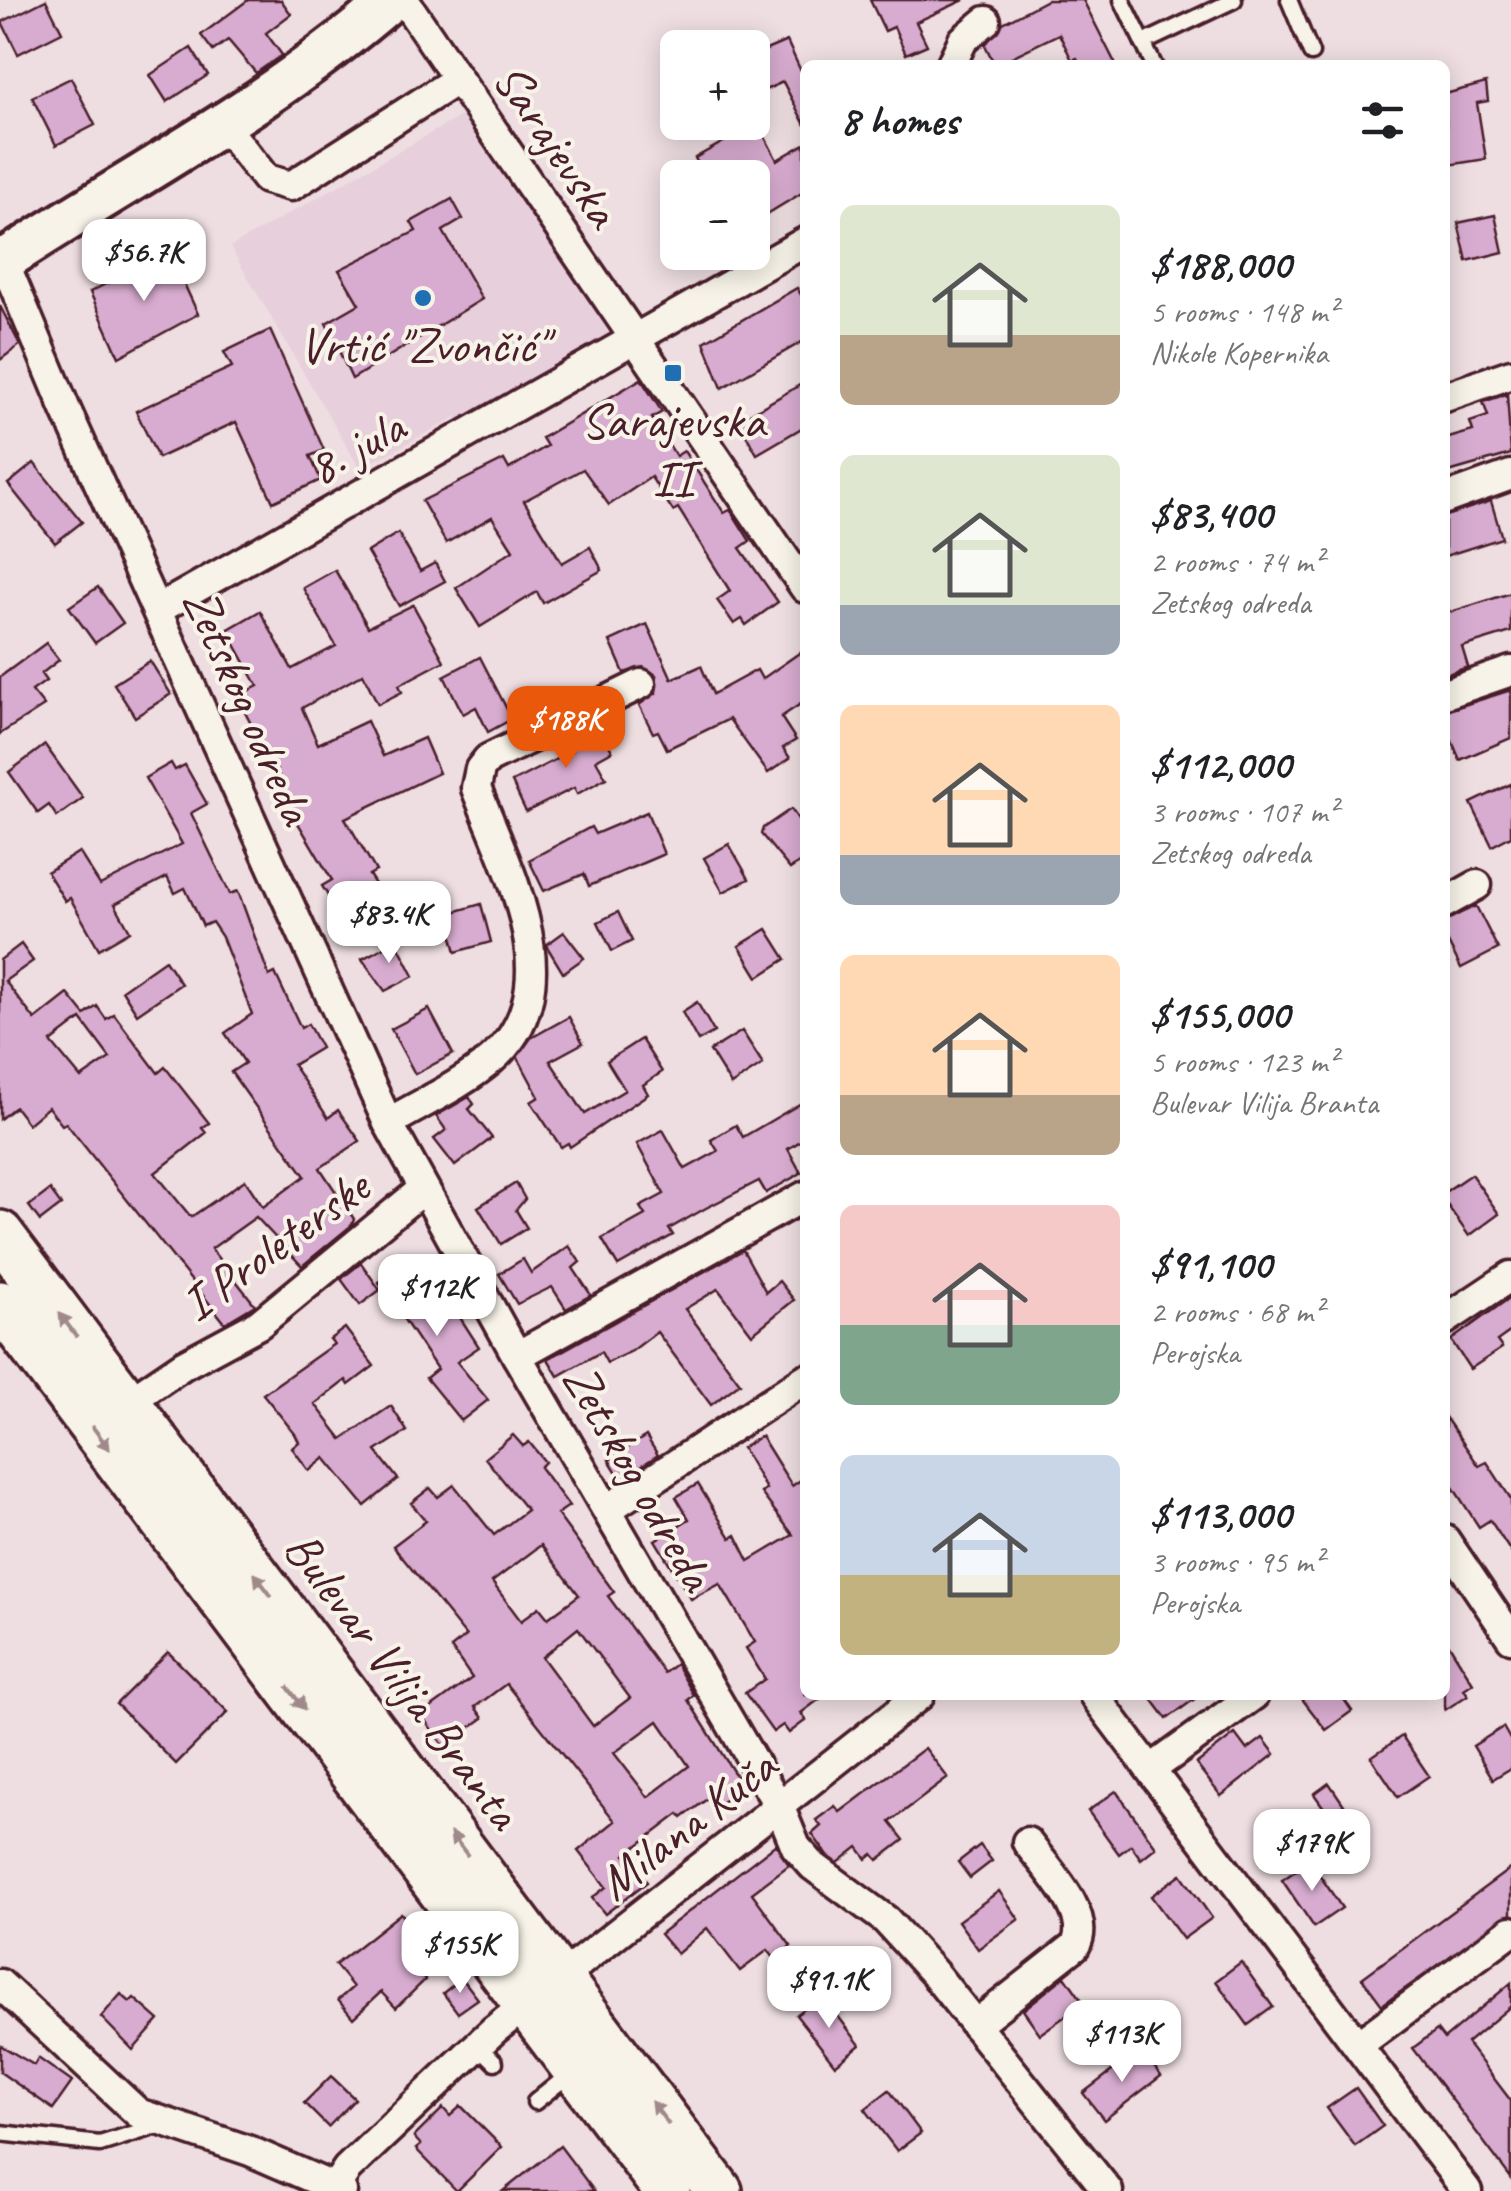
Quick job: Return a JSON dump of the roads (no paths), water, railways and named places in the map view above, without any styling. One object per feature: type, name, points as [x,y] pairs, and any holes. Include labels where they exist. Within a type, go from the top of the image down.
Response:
[{"type":"main road","name":"Bulevar Vilija Branta","points":[[0,1234],[127,1403],[543,1991],[575,2070],[666,2191]]},
{"type":"main road","name":"Bulevar Vilija Branta","points":[[0,1304],[543,1991],[719,2191]]},
{"type":"street","points":[[1,258],[224,126],[330,53],[391,0]]},
{"type":"street","name":"Sarajevska","points":[[404,0],[800,581]]},
{"type":"street","points":[[953,60],[963,40],[986,21]]},
{"type":"street","points":[[224,126],[266,179],[290,186],[458,78]]},
{"type":"street","name":"8. jula","points":[[157,610],[800,245]]},
{"type":"street","name":"Zetskog odreda","points":[[1,258],[388,1123],[516,1356],[780,1808],[796,1847],[813,1866],[886,1920],[1108,2191]]},
{"type":"street","points":[[1450,395],[1511,374]]},
{"type":"street","points":[[1450,497],[1511,474]]},
{"type":"street","points":[[1450,692],[1511,672]]},
{"type":"street","points":[[388,1123],[491,1060],[507,1042],[526,1004],[532,971],[525,921],[476,788],[480,769],[488,759],[641,684]]},
{"type":"street","points":[[1450,900],[1477,884]]},
{"type":"street","name":"I Proleterske","points":[[127,1403],[184,1365],[259,1324],[423,1189]]},
{"type":"street","points":[[516,1356],[800,1199]]},
{"type":"street","points":[[1450,1317],[1511,1276]]},
{"type":"street","points":[[608,1509],[800,1382]]},
{"type":"street","points":[[1450,1547],[1511,1638]]},
{"type":"street","name":"Milana Kuča","points":[[338,2189],[347,2169],[487,2053],[543,1991],[914,1700]]},
{"type":"street","points":[[1098,1700],[1153,1768],[1467,2191]]},
{"type":"street","points":[[1153,1768],[1247,1700]]},
{"type":"street","points":[[975,2025],[1079,1940],[1076,1914],[1027,1842]]},
{"type":"street","points":[[1358,2045],[1511,1930]]},
{"type":"street","points":[[0,1984],[130,2108],[338,2189]]},
{"type":"lane","points":[[1122,0],[1152,60]]},
{"type":"lane","points":[[1143,43],[1234,0]]},
{"type":"lane","points":[[1289,0],[1311,53]]},
{"type":"lane","points":[[535,2102],[575,2070]]},
{"type":"lane","points":[[0,2134],[100,2144],[164,2124]]},
{"type":"place","name":"Vrtić \"Zvončić\"","points":[[423,298]]},
{"type":"place","name":"Sarajevska II","points":[[673,373]]}]
